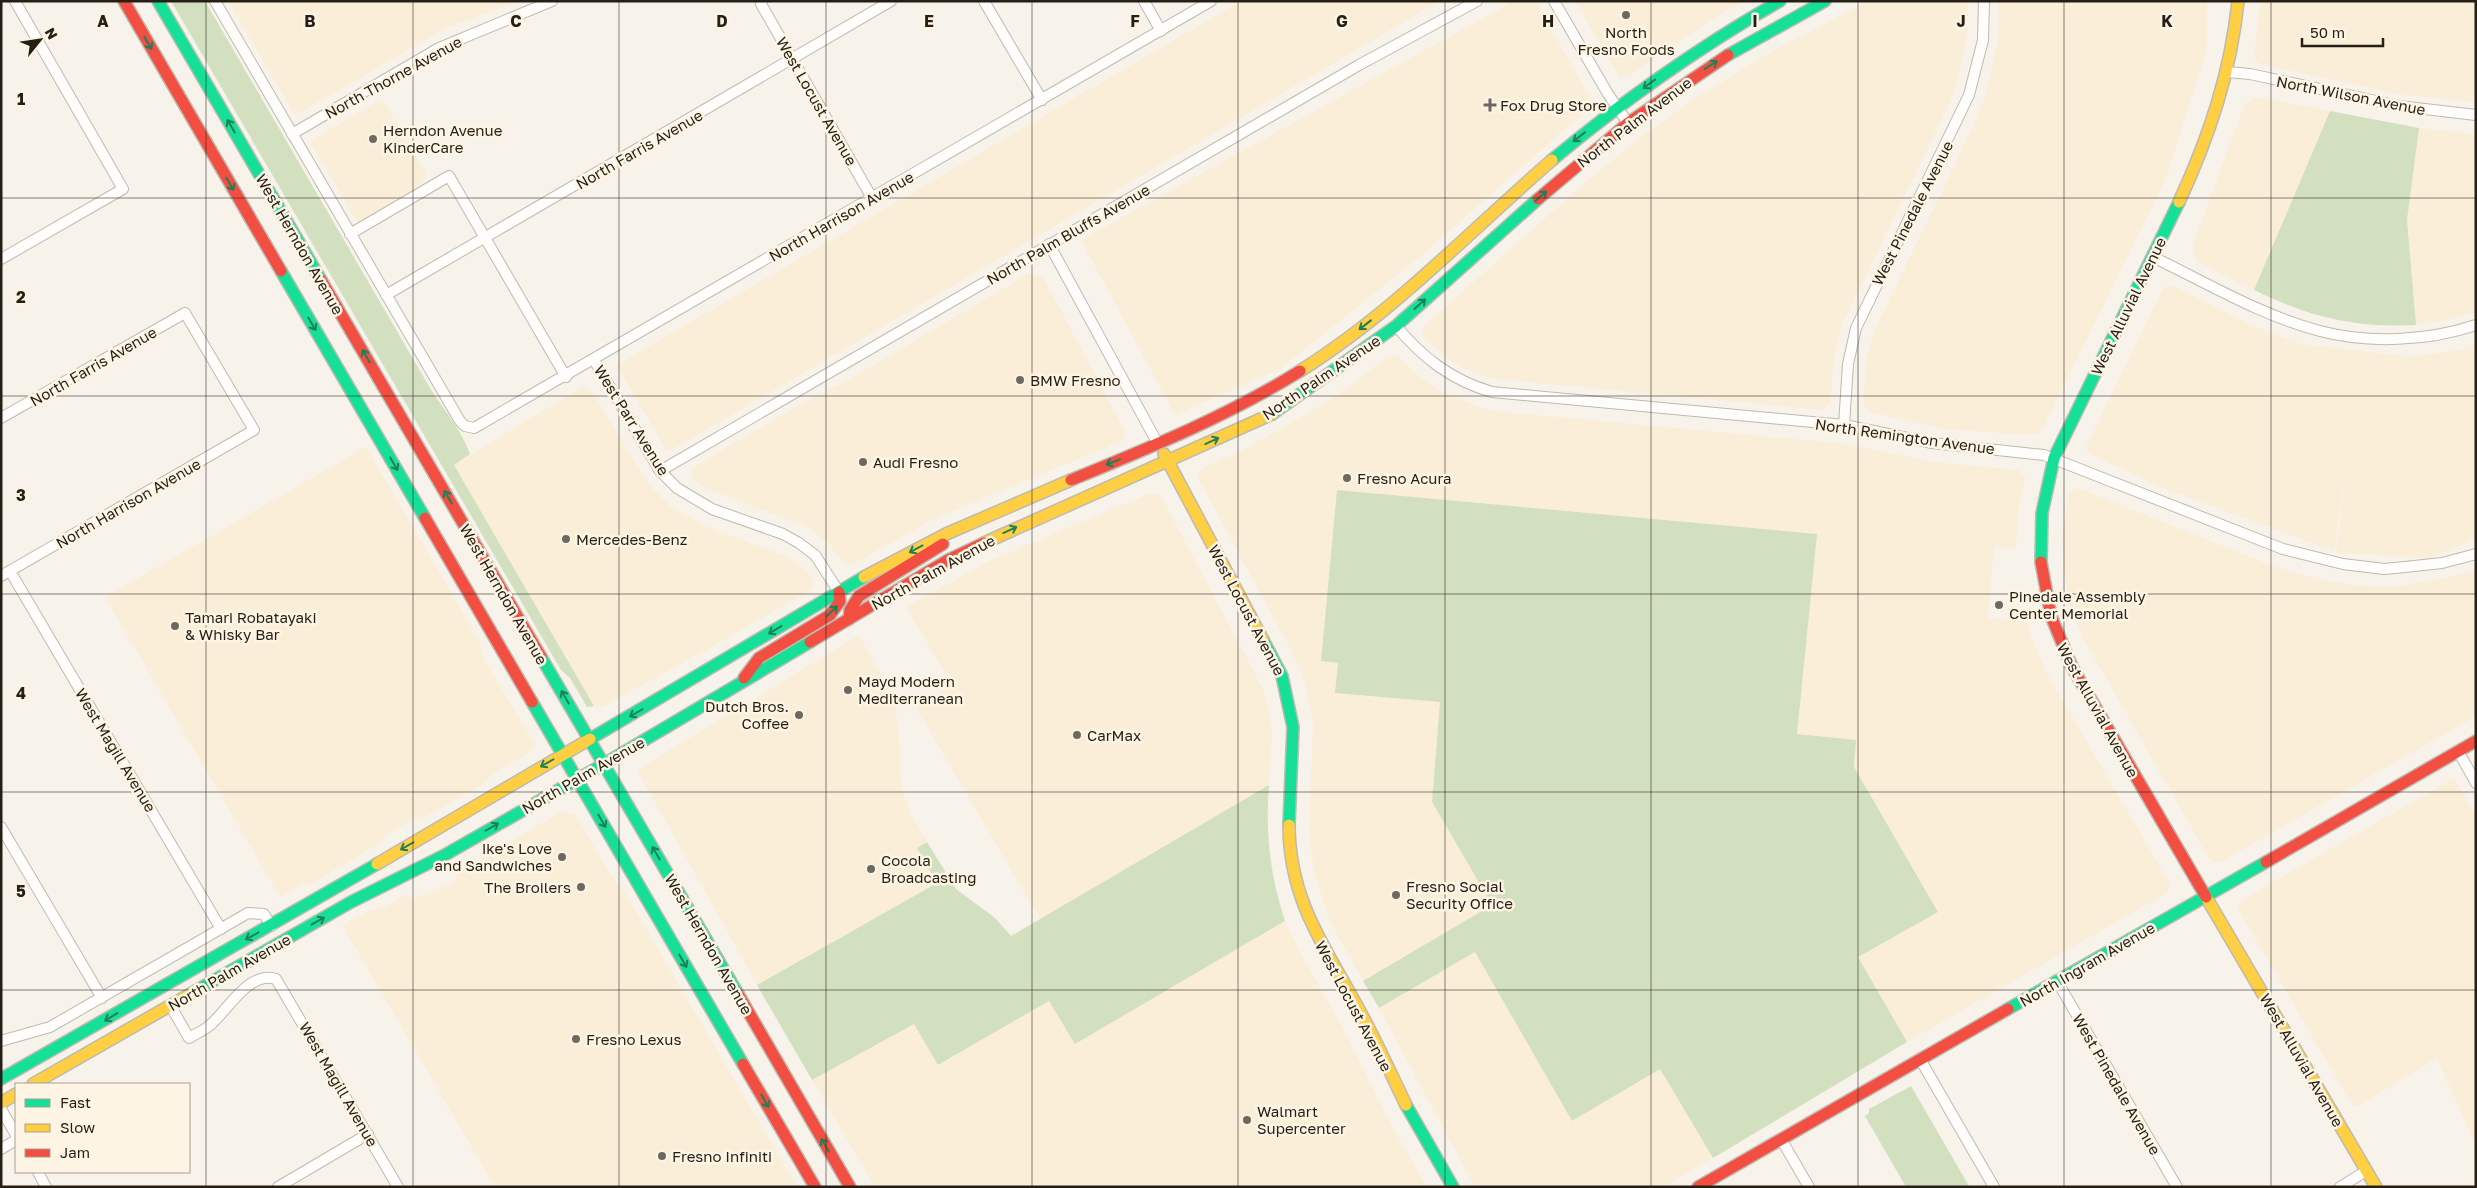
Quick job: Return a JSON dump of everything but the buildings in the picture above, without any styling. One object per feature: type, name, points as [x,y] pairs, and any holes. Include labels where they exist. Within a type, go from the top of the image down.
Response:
[{"type":"main road","name":"West Herndon Avenue","points":[[124,1],[815,1187]]},
{"type":"main road","name":"West Herndon Avenue","points":[[158,1],[850,1187]]},
{"type":"main road","name":"North Palm Avenue","points":[[1,1079],[271,926],[839,592],[950,532],[1158,444],[1273,388],[1330,352],[1378,315],[1570,144],[1617,107],[1704,46],[1780,1]]},
{"type":"main road","name":"North Palm Avenue","points":[[35,1083],[351,902],[443,856],[604,764],[948,560],[1060,507],[1276,412],[1396,326],[1563,176],[1628,123],[1699,73],[1757,37],[1825,1]]},
{"type":"main road","name":"West Alluvial Avenue","points":[[2238,1],[2235,31],[2227,72],[2202,153],[2054,458],[2041,509],[2039,537],[2044,590],[2052,620],[2072,667],[2204,896],[2376,1187]]},
{"type":"main road","points":[[1396,326],[1394,318],[1396,313],[1464,250],[1492,213]]},
{"type":"main road","name":"West Locust Avenue","points":[[1158,444],[1282,676],[1293,727],[1289,841],[1298,890],[1308,919],[1373,1036],[1407,1107],[1453,1187]]},
{"type":"main road","points":[[849,619],[850,610],[859,596],[941,547],[950,532]]},
{"type":"main road","points":[[741,683],[759,658],[830,615],[838,605],[839,592]]},
{"type":"main road","name":"North Ingram Avenue","points":[[1698,1187],[2476,741]]},
{"type":"main road","points":[[170,1005],[220,966],[296,922],[303,912],[303,907]]},
{"type":"main road","points":[[1,1103],[15,1095]]},
{"type":"street","points":[[1,259],[123,189],[15,1]]},
{"type":"street","points":[[215,1],[386,295]]},
{"type":"street","name":"North Thorne Avenue","points":[[292,134],[439,48],[552,1]]},
{"type":"street","name":"North Farris Avenue","points":[[386,295],[891,1]]},
{"type":"street","points":[[984,1],[1042,100]]},
{"type":"street","points":[[1144,1],[1161,31]]},
{"type":"street","name":"North Harrison Avenue","points":[[386,295],[460,421],[471,428],[479,427],[1211,1]]},
{"type":"street","name":"North Palm Bluffs Avenue","points":[[660,471],[1359,64],[1477,1]]},
{"type":"street","points":[[1554,1],[1628,123]]},
{"type":"street","name":"West Pinedale Avenue","points":[[1844,425],[1848,364],[1856,328],[1969,95],[1983,40],[1984,1]]},
{"type":"street","name":"West Locust Avenue","points":[[761,4],[872,198]]},
{"type":"street","name":"North Wilson Avenue","points":[[2227,72],[2250,74],[2399,106],[2476,115]]},
{"type":"street","points":[[350,234],[449,176],[566,377]]},
{"type":"street","name":"West Locust Avenue","points":[[1050,244],[1158,444]]},
{"type":"street","points":[[2153,256],[2279,318],[2322,332],[2372,338],[2406,338],[2439,335],[2476,326]]},
{"type":"street","name":"North Farris Avenue","points":[[1,418],[185,313],[254,430]]},
{"type":"street","name":"North Remington Avenue","points":[[1396,326],[1434,366],[1461,381],[1492,392],[1844,425],[1932,443],[2033,453],[2054,458],[2283,549],[2318,559],[2384,568],[2442,563],[2476,554]]},
{"type":"street","name":"West Parr Avenue","points":[[594,360],[660,471],[677,488],[698,502],[783,534],[806,547],[822,564],[839,592]]},
{"type":"street","name":"North Harrison Avenue","points":[[6,573],[254,430]]},
{"type":"street","name":"West Magill Avenue","points":[[6,573],[221,930]]},
{"type":"street","points":[[2458,751],[2476,783]]},
{"type":"street","points":[[1,826],[102,998]]},
{"type":"street","points":[[1,1041],[50,1027],[248,913],[264,914],[271,926]]},
{"type":"street","name":"West Magill Avenue","points":[[170,1005],[189,1038],[210,1026],[242,990],[264,978],[276,979],[398,1187]]},
{"type":"street","name":"West Pinedale Avenue","points":[[2057,981],[2177,1187]]},
{"type":"street","points":[[1920,1059],[1994,1187]]},
{"type":"street","points":[[1,1109],[15,1133]]},
{"type":"street","points":[[278,1187],[368,1134]]},
{"type":"street","points":[[1781,1139],[1809,1187]]},
{"type":"street","points":[[1,1149],[15,1141]]},
{"type":"street","points":[[2340,1187],[2366,1171]]},
{"type":"street","points":[[39,1173],[46,1187]]},
{"type":"shaded area","points":[[228,1],[520,1],[448,27],[294,114]]},
{"type":"shaded area","points":[[1241,1],[1440,1],[670,451],[666,450],[617,365]]},
{"type":"shaded area","points":[[1514,1],[1535,1],[1591,99],[1588,109],[1423,254],[1280,369],[1175,415],[1081,240]]},
{"type":"shaded area","points":[[1575,1],[1745,1],[1711,20],[1627,77],[1619,76]]},
{"type":"shaded area","points":[[1868,1],[1968,1],[1967,35],[1960,70],[1950,102],[1842,325],[1834,359],[1830,403],[1822,410],[1496,379],[1467,370],[1451,361],[1422,336],[1424,326],[1588,180],[1638,139],[1694,99],[1767,54]]},
{"type":"shaded area","points":[[1999,1],[2207,1],[2207,48],[2166,178],[2043,429],[2037,434],[2030,435],[1942,429],[1870,412],[1863,404],[1866,359],[1875,329],[1975,123],[1986,93],[1998,39]]},
{"type":"shaded area","points":[[2260,1],[2476,1],[2476,102],[2408,96],[2259,64],[2254,57]]},
{"type":"shaded area","points":[[2258,97],[2330,111],[2254,290],[2197,262],[2192,247],[2245,103]]},
{"type":"shaded area","points":[[382,99],[426,174],[417,189],[359,225],[311,143],[312,140]]},
{"type":"shaded area","points":[[2419,128],[2476,134],[2476,312],[2448,320],[2416,325],[2407,220]]},
{"type":"shaded area","points":[[1028,274],[1043,277],[1125,431],[1122,441],[936,518],[851,565],[843,563],[829,544],[809,528],[703,487],[691,478],[692,468],[797,406],[850,379]]},
{"type":"shaded area","points":[[2173,286],[2253,326],[2301,344],[2405,356],[2406,378],[2406,357],[2453,351],[2476,345],[2476,539],[2430,558],[2336,553],[2348,450],[2334,551],[2160,487],[2090,454],[2086,447],[2163,288]]},
{"type":"shaded area","points":[[1398,356],[1421,378],[1440,391],[1482,408],[1504,412],[1848,444],[1933,462],[2019,470],[2025,479],[2018,512],[2016,548],[1994,547],[1988,618],[2028,622],[2032,639],[2048,675],[2170,884],[2167,893],[1907,1042],[1858,957],[1938,911],[1854,767],[1797,735],[1816,534],[1337,490],[1321,661],[1338,663],[1336,693],[1440,702],[1432,802],[1492,905],[1363,981],[1330,922],[1314,871],[1309,831],[1313,723],[1305,682],[1290,648],[1198,478],[1201,469],[1241,451],[1295,421],[1344,390],[1388,357]]},
{"type":"shaded area","points":[[582,387],[591,390],[649,485],[671,507],[705,526],[788,557],[805,569],[814,581],[811,590],[602,707],[594,706],[454,465]]},
{"type":"shaded area","points":[[366,447],[480,642],[484,660],[535,744],[530,752],[492,775],[485,783],[420,820],[413,819],[386,836],[385,840],[309,885],[303,884],[280,897],[105,597]]},
{"type":"shaded area","points":[[2078,488],[2271,565],[2316,579],[2353,585],[2392,587],[2446,578],[2476,570],[2476,716],[2219,863],[2210,860],[2083,638],[2071,610],[2064,571],[2062,538],[2069,493]]},
{"type":"shaded area","points":[[1151,493],[1161,496],[1262,687],[1269,710],[1272,732],[1269,785],[1040,919],[915,706],[952,685],[906,607],[989,561]]},
{"type":"shaded area","points":[[859,635],[893,697],[899,728],[900,773],[903,792],[910,812],[927,842],[917,848],[937,883],[757,985],[637,770]]},
{"type":"shaded area","points":[[2454,778],[2476,816],[2476,1146],[2437,1058],[2354,1108],[2238,909],[2240,901]]},
{"type":"shaded area","points":[[563,811],[575,814],[615,882],[623,889],[797,1187],[495,1187],[342,925],[367,912],[389,905],[405,895],[416,898],[455,882],[458,872]]},
{"type":"shaded area","points":[[1285,921],[1302,956],[1343,1028],[1393,1128],[1427,1187],[875,1187],[812,1080],[914,1024],[939,1065],[1049,1001],[1075,1044]]},
{"type":"shaded area","points":[[1475,952],[1572,1121],[1660,1069],[1713,1158],[1663,1187],[1475,1187],[1379,1008]]},
{"type":"green space","points":[[171,1],[205,1],[430,388],[467,445],[470,454],[454,465],[594,706],[587,707],[570,678],[561,670]]},
{"type":"green space","points":[[2330,111],[2419,128],[2407,220],[2416,325],[2372,325],[2332,319],[2294,307],[2254,290]]},
{"type":"green space","points":[[1337,490],[1817,534],[1797,734],[1856,740],[1854,767],[1938,912],[1858,957],[1907,1042],[1713,1158],[1660,1069],[1572,1121],[1475,952],[1379,1008],[1363,981],[1492,905],[1432,802],[1440,702],[1335,693],[1338,663],[1321,661]]},
{"type":"green space","points":[[1269,785],[1268,837],[1272,871],[1285,921],[1075,1044],[1049,1001],[938,1065],[914,1024],[812,1080],[757,985],[937,883],[917,848],[927,842],[956,889],[995,918],[1011,936]]},
{"type":"green space","points":[[1911,1086],[1969,1186],[1906,1187],[1865,1116],[1869,1113],[1869,1109]]},
{"type":"traffic: fast","points":[[158,1],[321,280]]},
{"type":"traffic: fast","points":[[1552,160],[1662,76],[1720,37],[1780,1]]},
{"type":"traffic: fast","points":[[1728,55],[1825,1]]},
{"type":"traffic: fast","points":[[1272,414],[1396,326],[1538,199]]},
{"type":"traffic: fast","points":[[2041,562],[2042,513],[2054,458],[2179,202]]},
{"type":"traffic: fast","points":[[281,271],[425,518]]},
{"type":"traffic: fast","points":[[590,739],[864,577]]},
{"type":"traffic: fast","points":[[1263,640],[1282,676],[1293,727],[1289,825]]},
{"type":"traffic: fast","points":[[604,764],[810,642]]},
{"type":"traffic: fast","points":[[541,657],[738,994]]},
{"type":"traffic: fast","points":[[532,702],[743,1064]]},
{"type":"traffic: fast","points":[[199,989],[351,902],[443,856],[604,764]]},
{"type":"traffic: fast","points":[[2008,1009],[2266,862]]},
{"type":"traffic: fast","points":[[1,1079],[377,864]]},
{"type":"traffic: fast","points":[[1406,1105],[1453,1187]]},
{"type":"traffic: slow","points":[[2179,202],[2200,153],[2217,104],[2230,53],[2238,1]]},
{"type":"traffic: slow","points":[[1300,371],[1334,348],[1399,297],[1552,160]]},
{"type":"traffic: slow","points":[[984,543],[1272,414]]},
{"type":"traffic: slow","points":[[1164,454],[1263,640]]},
{"type":"traffic: slow","points":[[864,577],[946,534],[1071,480]]},
{"type":"traffic: slow","points":[[377,864],[590,739]]},
{"type":"traffic: slow","points":[[1289,825],[1291,853],[1296,879],[1313,926],[1370,1030],[1406,1105]]},
{"type":"traffic: slow","points":[[2206,897],[2376,1187]]},
{"type":"traffic: slow","points":[[35,1083],[199,989]]},
{"type":"traffic: slow","points":[[1,1103],[15,1095]]},
{"type":"traffic: jam","points":[[124,1],[281,271]]},
{"type":"traffic: jam","points":[[1538,199],[1628,123],[1728,55]]},
{"type":"traffic: jam","points":[[321,280],[541,657]]},
{"type":"traffic: jam","points":[[1071,480],[1216,417],[1245,403],[1300,371]]},
{"type":"traffic: jam","points":[[425,518],[532,702]]},
{"type":"traffic: jam","points":[[810,642],[948,560],[984,543]]},
{"type":"traffic: jam","points":[[849,619],[850,610],[859,596],[943,544]]},
{"type":"traffic: jam","points":[[2041,562],[2051,616],[2072,667],[2206,897]]},
{"type":"traffic: jam","points":[[744,678],[759,658],[830,615],[840,601],[839,592]]},
{"type":"traffic: jam","points":[[2266,862],[2476,741]]},
{"type":"traffic: jam","points":[[738,994],[850,1187]]},
{"type":"traffic: jam","points":[[1698,1187],[2008,1009]]},
{"type":"traffic: jam","points":[[743,1064],[815,1187]]},
{"type":"place","name":"North Fresno Foods","points":[[1626,15]]},
{"type":"place","name":"Fox Drug Store","points":[[1490,105]]},
{"type":"place","name":"Herndon Avenue KinderCare","points":[[373,139]]},
{"type":"place","name":"BMW Fresno","points":[[1020,380]]},
{"type":"place","name":"Audi Fresno","points":[[863,462]]},
{"type":"place","name":"Fresno Acura","points":[[1347,478]]},
{"type":"place","name":"Mercedes-Benz","points":[[566,539]]},
{"type":"place","name":"Pinedale Assembly Center Memorial","points":[[1999,605]]},
{"type":"place","name":"Tamari Robatayaki & Whisky Bar","points":[[175,626]]},
{"type":"place","name":"Mayd Modern Mediterranean","points":[[848,690]]},
{"type":"place","name":"Dutch Bros. Coffee","points":[[799,715]]},
{"type":"place","name":"CarMax","points":[[1077,735]]},
{"type":"place","name":"Ike's Love and Sandwiches","points":[[562,857]]},
{"type":"place","name":"Cocola Broadcasting","points":[[871,869]]},
{"type":"place","name":"The Broilers","points":[[581,887]]},
{"type":"place","name":"Fresno Social Security Office","points":[[1396,895]]},
{"type":"place","name":"Fresno Lexus","points":[[576,1039]]},
{"type":"place","name":"Walmart Supercenter","points":[[1247,1120]]},
{"type":"place","name":"Fresno Infiniti","points":[[662,1156]]}]
